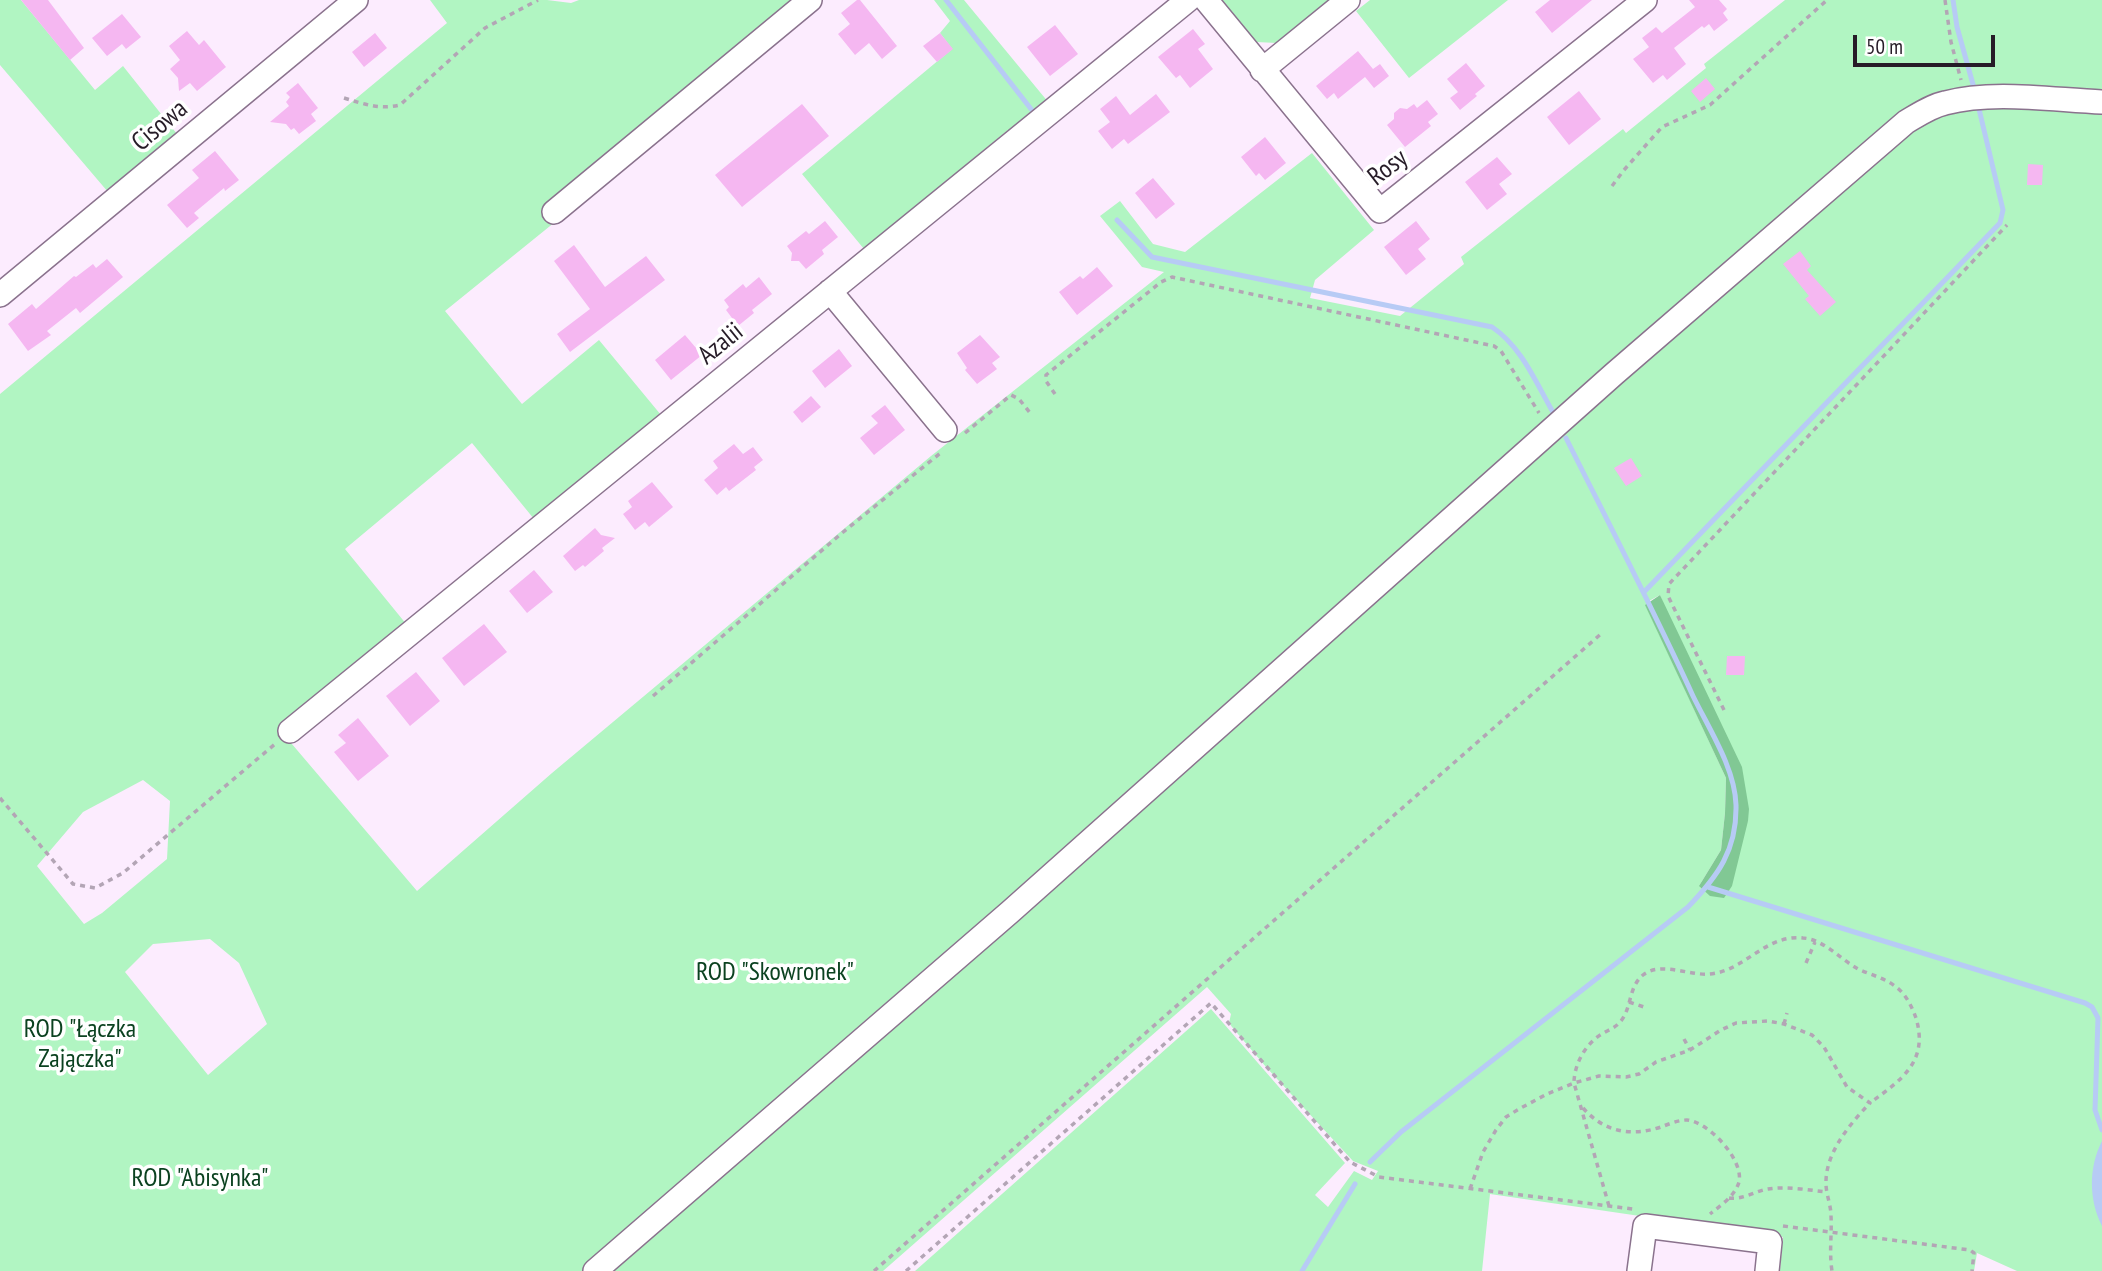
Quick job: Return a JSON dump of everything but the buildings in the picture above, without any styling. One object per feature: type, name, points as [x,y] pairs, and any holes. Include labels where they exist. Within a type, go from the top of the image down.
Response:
[{"type":"street","name":"Cisowa","points":[[0,295],[356,0]]},
{"type":"street","points":[[554,212],[810,0]]},
{"type":"street","name":"Azalii","points":[[290,731],[1188,0]]},
{"type":"street","name":"Rosy","points":[[1206,0],[1380,211],[1645,0]]},
{"type":"street","points":[[1262,70],[1348,0]]},
{"type":"street","points":[[595,1271],[1010,912],[1614,374],[1906,122],[1942,103],[1967,99],[1991,97],[2102,102]]},
{"type":"street","points":[[830,291],[953,437]]},
{"type":"street","points":[[1639,1271],[1645,1226],[1769,1242],[1767,1271]]},
{"type":"path","points":[[344,98],[371,107],[388,108],[400,105],[485,28],[538,0]]},
{"type":"path","points":[[1612,186],[1662,128],[1710,105],[1827,0]]},
{"type":"path","points":[[1945,0],[1955,64],[1967,99]]},
{"type":"path","points":[[1724,710],[1668,596],[1669,584],[2007,225]]},
{"type":"path","points":[[1055,394],[1046,381],[1046,375],[1161,282],[1172,277],[1494,346],[1500,351],[1552,432]]},
{"type":"path","points":[[653,696],[953,437],[1012,396],[1019,399],[1031,414]]},
{"type":"path","points":[[874,1271],[1602,633]]},
{"type":"path","points":[[0,797],[73,884],[96,888],[123,873],[290,731]]},
{"type":"path","points":[[1609,1206],[1574,1083],[1574,1074],[1584,1051],[1599,1035],[1623,1019],[1636,983],[1643,974],[1658,969],[1713,974],[1732,967],[1765,945],[1788,938],[1806,938],[1898,988],[1914,1012],[1920,1035],[1920,1049],[1914,1063],[1898,1082],[1870,1103],[1842,1136],[1826,1172],[1831,1213],[1829,1252],[1832,1271]]},
{"type":"path","points":[[1806,963],[1815,942]]},
{"type":"path","points":[[1629,1002],[1644,1007]]},
{"type":"path","points":[[906,1271],[1211,1003],[1350,1162],[1379,1177],[1636,1209]]},
{"type":"path","points":[[1784,1024],[1787,1013]]},
{"type":"path","points":[[1470,1189],[1483,1152],[1506,1117],[1547,1094],[1574,1083],[1599,1076],[1626,1077],[1639,1073],[1657,1062],[1690,1050],[1736,1023],[1768,1021],[1812,1035],[1824,1048],[1847,1087],[1870,1103]]},
{"type":"path","points":[[1684,1039],[1690,1050]]},
{"type":"path","points":[[1581,1107],[1592,1119],[1620,1132],[1639,1132],[1688,1120],[1719,1139],[1734,1158],[1740,1172],[1738,1185],[1729,1198],[1705,1218],[1718,1219]]},
{"type":"path","points":[[1729,1198],[1737,1199],[1772,1188],[1827,1192]]},
{"type":"path","points":[[1781,1226],[1970,1251],[1974,1253],[1972,1271]]},
{"type":"green space","points":[[0,0],[21,0],[95,90],[123,66],[177,134],[108,192],[0,65]]},
{"type":"green space","points":[[430,0],[547,0],[571,3],[579,0],[796,0],[555,222],[445,311],[522,404],[599,340],[661,415],[534,519],[472,443],[345,549],[407,625],[280,730],[417,891],[552,773],[931,456],[1164,272],[1142,267],[1100,216],[1120,201],[1153,244],[1185,252],[1312,153],[1374,230],[1315,280],[1310,298],[1400,316],[1464,264],[1461,257],[1623,129],[1626,133],[1706,68],[1704,64],[1785,0],[2102,0],[2102,1271],[2017,1271],[1977,1253],[1974,1271],[1780,1271],[1783,1237],[1490,1194],[1482,1271],[915,1271],[1211,1009],[1345,1163],[1315,1195],[1328,1207],[1354,1171],[1372,1180],[1378,1171],[1353,1161],[1232,1027],[1229,1023],[1231,1014],[1207,987],[883,1271],[0,1271],[0,394],[447,23]],"holes":[[[1660,595],[1748,821],[1699,886],[1721,850],[1726,778],[1646,606]],[[143,780],[170,801],[167,859],[102,913],[84,924],[37,866],[83,812]],[[210,939],[239,963],[267,1024],[208,1075],[125,972],[153,944]]]},
{"type":"green space","points":[[934,0],[964,0],[1049,103],[1013,134],[1008,130],[864,249],[802,174],[952,49],[940,33],[950,21]]},
{"type":"green space","points":[[1222,0],[1331,0],[1277,43],[1256,42]]},
{"type":"green space","points":[[1370,0],[1508,0],[1409,78],[1356,11]]},
{"type":"green space","points":[[1660,595],[1742,767],[1749,809],[1748,821],[1732,886],[1724,898],[1710,896],[1699,886],[1721,850],[1726,778],[1645,605]]},
{"type":"water","points":[[2102,1141],[2102,1226],[2095,1206],[2092,1173]]},
{"type":"waterway","points":[[946,0],[1031,109]]},
{"type":"waterway","points":[[1953,0],[1957,27],[1974,88]]},
{"type":"waterway","points":[[1644,592],[2000,223],[2003,210],[1979,109]]},
{"type":"waterway","points":[[1117,220],[1152,257],[1492,327],[1503,335],[1520,355],[1554,414]]},
{"type":"waterway","points":[[1370,1162],[1401,1132],[1688,907],[1717,873],[1733,836],[1735,791],[1726,763],[1566,438]]},
{"type":"waterway","points":[[1708,887],[2092,1007],[2098,1018],[2095,1110],[2102,1130]]},
{"type":"waterway","points":[[1302,1271],[1355,1184]]},
{"type":"park label","name":"ROD \"Skowronek\"","points":[[775,973]]},
{"type":"park label","name":"ROD \"Łączka Zajączka\"","points":[[80,1045]]},
{"type":"park label","name":"ROD \"Abisynka\"","points":[[200,1179]]}]
